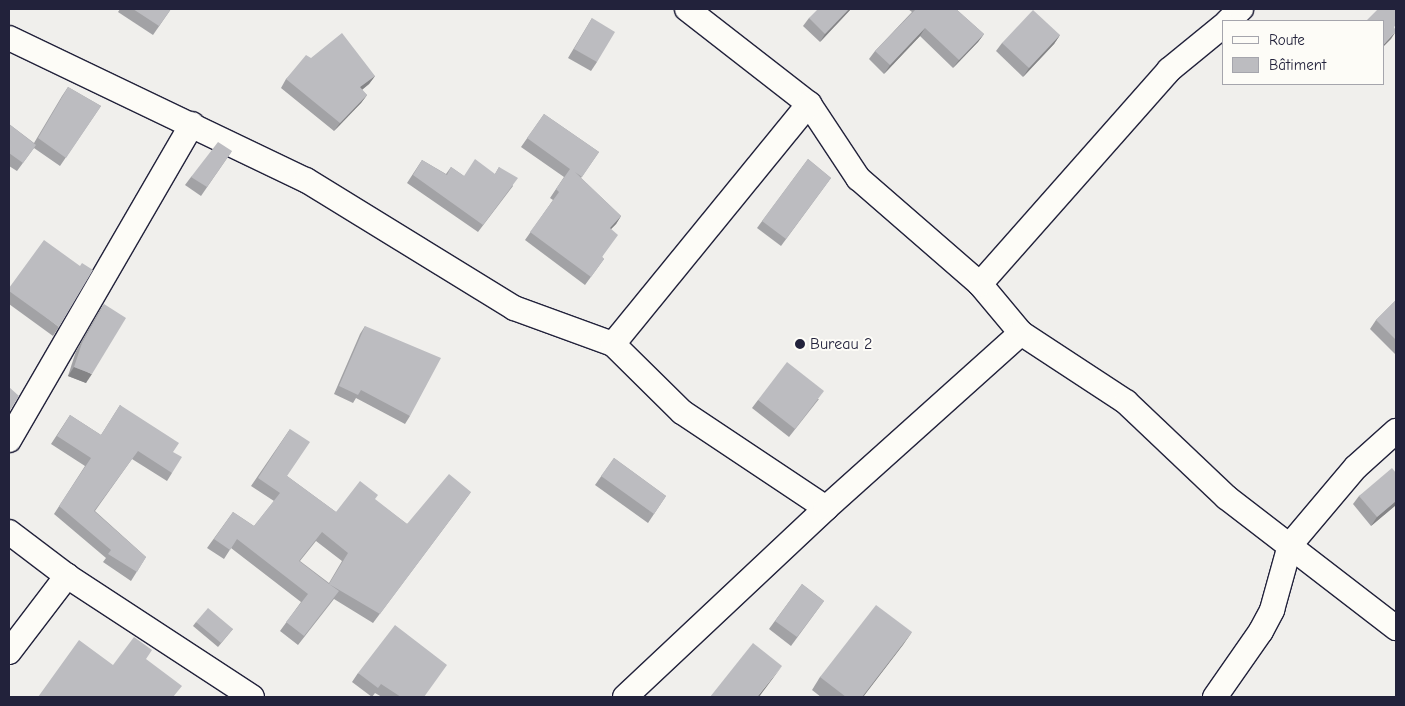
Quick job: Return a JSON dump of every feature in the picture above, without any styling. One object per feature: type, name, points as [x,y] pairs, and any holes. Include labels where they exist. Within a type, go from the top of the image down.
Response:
[{"type":"street","points":[[687,9],[809,104],[858,178],[980,284],[1021,332],[1126,402],[1205,479],[1396,628]]},
{"type":"street","points":[[1229,20],[1240,9]]},
{"type":"street","points":[[980,284],[1169,70],[1222,27]]},
{"type":"street","points":[[9,38],[306,180],[514,308],[613,344],[682,412],[826,508]]},
{"type":"street","points":[[613,344],[809,104]]},
{"type":"street","points":[[9,440],[192,124]]},
{"type":"street","points":[[625,697],[826,508],[1021,332]]},
{"type":"street","points":[[1215,697],[1261,631],[1272,610],[1290,545],[1356,467],[1396,430]]},
{"type":"street","points":[[9,532],[67,576],[142,622],[252,697]]},
{"type":"street","points":[[9,652],[67,576]]},
{"type":"building","points":[[133,9],[171,9],[159,26]]},
{"type":"building","points":[[818,9],[849,9],[825,34],[809,18]]},
{"type":"building","points":[[916,9],[956,9],[984,34],[959,60],[925,28],[890,65],[875,51]]},
{"type":"building","points":[[1378,9],[1396,9],[1396,25],[1394,27],[1396,31],[1385,43],[1385,20],[1367,20]]},
{"type":"building","points":[[1033,10],[1060,35],[1029,68],[1002,43]]},
{"type":"building","points":[[592,18],[615,32],[597,62],[574,49]]},
{"type":"building","points":[[342,33],[375,76],[360,87],[367,95],[340,123],[286,79],[306,55],[311,58]]},
{"type":"building","points":[[68,87],[101,106],[66,158],[38,138]]},
{"type":"building","points":[[544,114],[599,152],[582,177],[575,172],[621,216],[610,228],[618,235],[602,257],[604,259],[591,277],[530,232],[559,192],[556,189],[570,169],[527,138]]},
{"type":"building","points":[[9,124],[36,145],[23,163],[9,153]]},
{"type":"building","points":[[218,142],[232,151],[207,187],[191,177]]},
{"type":"building","points":[[475,159],[495,174],[499,167],[518,178],[483,225],[413,175],[422,160],[447,175],[451,167],[464,176]]},
{"type":"building","points":[[808,159],[831,178],[786,239],[762,221]]},
{"type":"building","points":[[44,240],[80,266],[82,263],[93,270],[59,327],[9,291],[9,288]]},
{"type":"building","points":[[1396,300],[1396,340],[1376,320]]},
{"type":"building","points":[[104,304],[126,318],[92,374],[74,367],[82,343]]},
{"type":"building","points":[[365,326],[441,358],[410,416],[361,390],[358,395],[339,386]]},
{"type":"building","points":[[787,362],[824,391],[795,429],[758,400]]},
{"type":"building","points":[[9,387],[19,396],[9,412]]},
{"type":"building","points":[[120,405],[179,443],[173,452],[182,457],[172,473],[138,451],[94,511],[146,557],[137,572],[108,554],[111,550],[59,506],[91,458],[57,436],[70,415],[101,435]]},
{"type":"building","points":[[290,429],[310,442],[287,476],[336,512],[360,481],[378,495],[375,499],[407,524],[449,474],[471,492],[380,614],[329,584],[339,591],[304,636],[286,622],[308,594],[237,539],[230,550],[214,539],[233,512],[254,526],[280,493],[258,478]],"holes":[[[322,532],[348,553],[329,584],[299,561]]]},
{"type":"building","points":[[614,458],[666,496],[654,514],[601,476]]},
{"type":"building","points":[[1392,468],[1396,473],[1396,501],[1377,517],[1359,496]]},
{"type":"building","points":[[802,584],[824,601],[797,637],[775,621]]},
{"type":"building","points":[[876,605],[912,632],[862,697],[846,697],[820,677]]},
{"type":"building","points":[[208,608],[233,629],[221,643],[196,622]]},
{"type":"building","points":[[395,625],[447,665],[424,697],[401,697],[381,684],[378,688],[358,673]]},
{"type":"building","points":[[134,637],[152,650],[146,659],[182,686],[173,697],[38,697],[79,640],[113,665]]},
{"type":"building","points":[[753,643],[782,666],[757,697],[710,697]]},
{"type":"place","name":"Bureau 2","points":[[800,344]]}]
